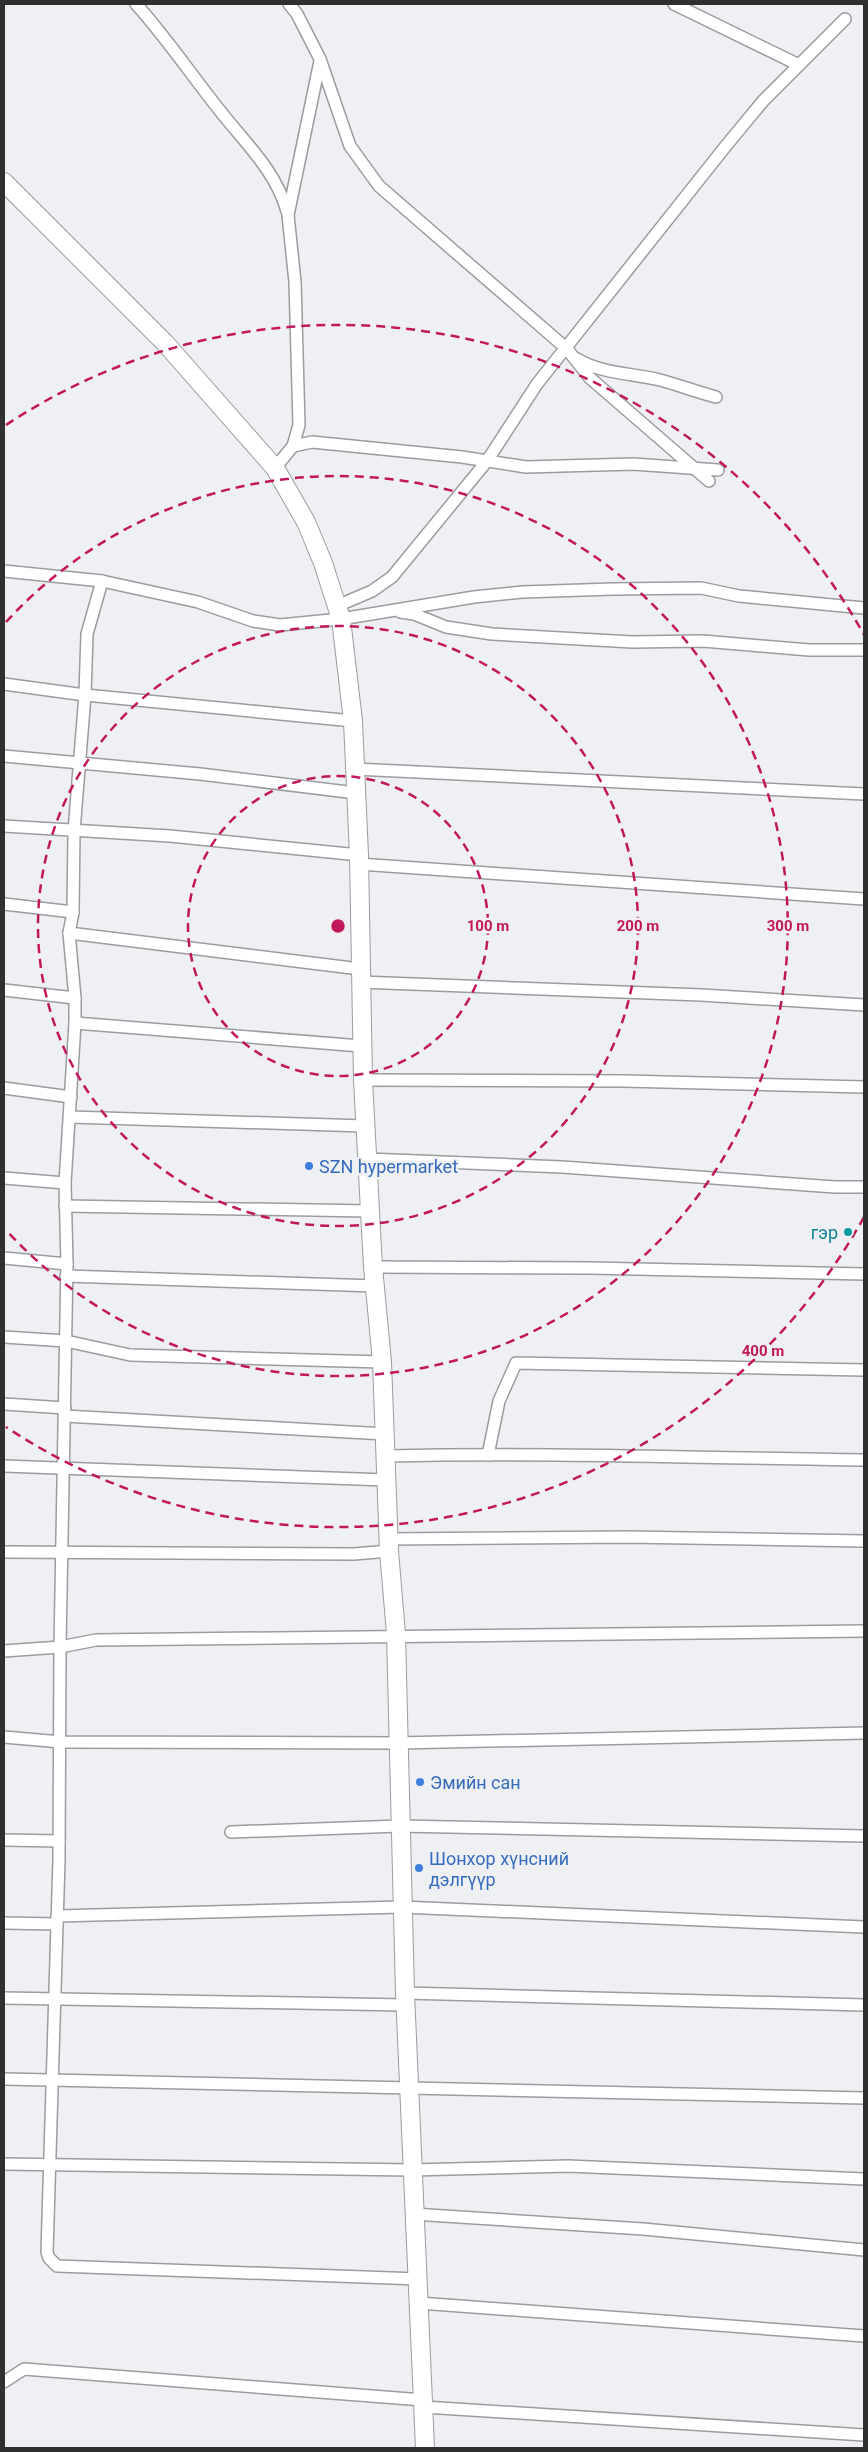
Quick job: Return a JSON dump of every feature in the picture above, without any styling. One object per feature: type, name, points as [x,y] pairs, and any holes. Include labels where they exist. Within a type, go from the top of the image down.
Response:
[{"type":"main road","points":[[4,182],[165,344],[275,468],[306,522],[324,563],[339,612],[353,721],[359,859],[360,976],[365,1126],[373,1267],[382,1362],[389,1545],[396,1634],[405,1999],[413,2214],[419,2280],[425,2448]]},
{"type":"street","points":[[136,4],[155,25],[225,118],[277,182],[288,215],[295,282],[299,425],[293,446],[275,468]]},
{"type":"street","points":[[289,4],[297,14],[320,59],[350,146],[379,186],[569,352],[586,364],[659,380],[716,397]]},
{"type":"street","points":[[674,4],[799,65]]},
{"type":"street","points":[[339,612],[392,577],[487,461],[538,384],[569,352],[725,147],[763,101],[845,19]]},
{"type":"street","points":[[288,215],[320,59]]},
{"type":"street","points":[[569,352],[590,378],[709,481]]},
{"type":"street","points":[[293,446],[312,442],[526,467],[552,468],[633,464],[718,470]]},
{"type":"street","points":[[4,571],[102,581],[198,602],[254,621],[280,625],[339,612],[394,610],[474,597],[522,592],[700,588],[739,596],[864,608]]},
{"type":"street","points":[[102,581],[87,634],[85,695],[74,831],[73,912],[69,933],[75,998],[75,1023],[64,1206],[67,1264],[60,1648],[59,1840],[46,2252],[57,2266],[419,2280]]},
{"type":"street","points":[[394,610],[414,614],[446,627],[492,634],[632,642],[703,641],[809,650],[864,650]]},
{"type":"street","points":[[4,684],[85,695],[353,721]]},
{"type":"street","points":[[4,756],[200,774],[356,793]]},
{"type":"street","points":[[355,769],[864,794]]},
{"type":"street","points":[[4,826],[170,836],[359,859],[864,899]]},
{"type":"street","points":[[4,904],[73,912]]},
{"type":"street","points":[[69,933],[360,976],[864,1005]]},
{"type":"street","points":[[4,990],[75,998]]},
{"type":"street","points":[[75,1023],[362,1046]]},
{"type":"street","points":[[363,1080],[624,1081],[864,1087]]},
{"type":"street","points":[[4,1088],[71,1097]]},
{"type":"street","points":[[70,1117],[365,1126]]},
{"type":"street","points":[[368,1159],[562,1167],[835,1187],[864,1187]]},
{"type":"street","points":[[4,1178],[65,1183]]},
{"type":"street","points":[[64,1206],[370,1211]]},
{"type":"street","points":[[4,1258],[67,1264]]},
{"type":"street","points":[[373,1267],[589,1268],[864,1274]]},
{"type":"street","points":[[66,1276],[375,1286]]},
{"type":"street","points":[[4,1337],[66,1341],[130,1354],[382,1362]]},
{"type":"street","points":[[488,1455],[499,1401],[516,1363],[864,1370]]},
{"type":"street","points":[[4,1404],[65,1412],[384,1434]]},
{"type":"street","points":[[386,1456],[488,1455],[864,1460]]},
{"type":"street","points":[[4,1466],[386,1480]]},
{"type":"street","points":[[4,1552],[63,1554],[354,1554],[389,1545],[627,1537],[864,1541]]},
{"type":"street","points":[[4,1651],[60,1648],[96,1640],[396,1634],[864,1631]]},
{"type":"street","points":[[4,1737],[60,1742],[398,1743],[864,1733]]},
{"type":"street","points":[[231,1832],[400,1826],[864,1836]]},
{"type":"street","points":[[4,1840],[59,1840]]},
{"type":"street","points":[[4,1923],[402,1907],[864,1927]]},
{"type":"street","points":[[4,1998],[405,1999],[864,2005]]},
{"type":"street","points":[[4,2079],[864,2098]]},
{"type":"street","points":[[4,2164],[412,2170],[568,2166],[864,2179]]},
{"type":"street","points":[[413,2214],[642,2229],[864,2250]]},
{"type":"street","points":[[420,2303],[864,2336]]},
{"type":"street","points":[[4,2382],[24,2370],[423,2404],[864,2435]]},
{"type":"place","name":"SZN hypermarket","points":[[309,1166]]},
{"type":"place","name":"гэр","points":[[848,1232]]},
{"type":"place","name":"Эмийн сан","points":[[420,1782]]},
{"type":"place","name":"Шонхор хүнсний дэлгүүр","points":[[419,1868]]}]
